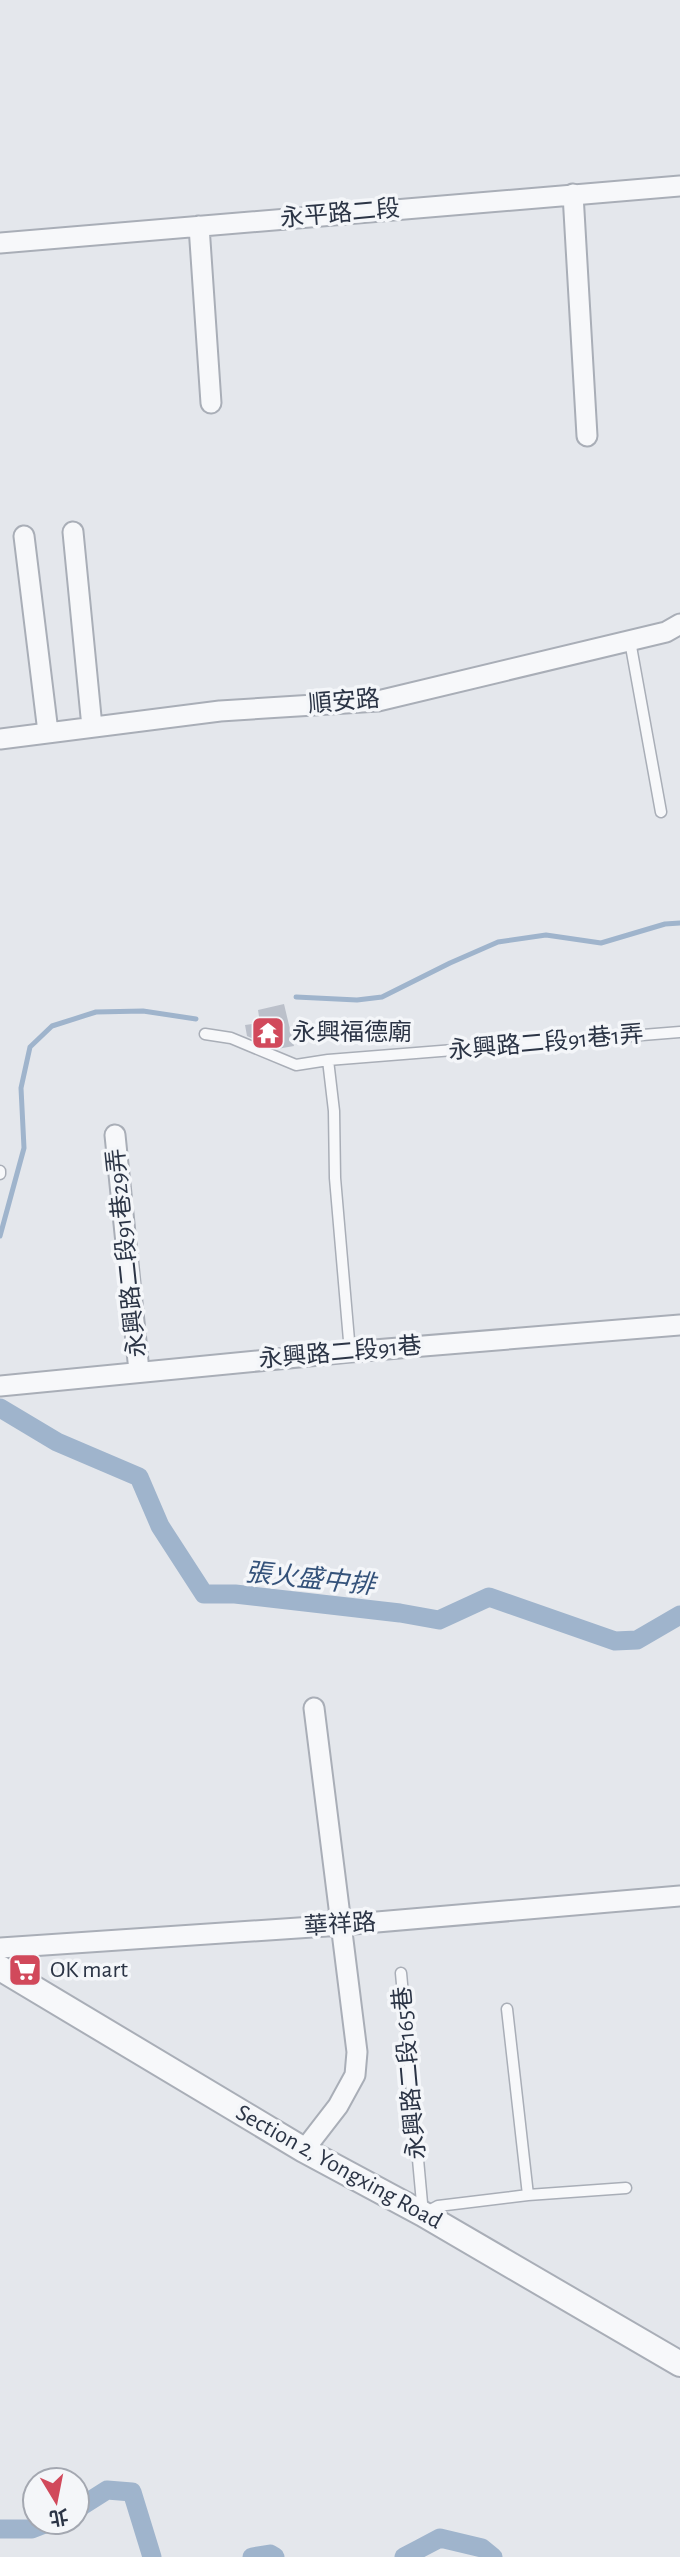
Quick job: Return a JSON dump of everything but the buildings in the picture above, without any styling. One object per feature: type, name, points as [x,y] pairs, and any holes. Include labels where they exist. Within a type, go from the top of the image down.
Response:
[{"type":"street","name":"永平路二段","points":[[0,243],[680,186]]},
{"type":"street","points":[[573,194],[587,436]]},
{"type":"street","points":[[199,226],[211,403]]},
{"type":"street","points":[[73,532],[92,727]]},
{"type":"street","points":[[24,536],[48,732]]},
{"type":"street","name":"順安路","points":[[0,739],[220,711],[378,701],[666,632],[680,624]]},
{"type":"street","name":"永興路二段91巷29弄","points":[[115,1135],[139,1371]]},
{"type":"street","name":"永興路二段91巷","points":[[1,1385],[350,1352],[680,1325]]},
{"type":"street","points":[[304,2150],[338,2106],[355,2075],[357,2052],[314,1707]]},
{"type":"street","name":"華祥路","points":[[0,1948],[342,1926],[680,1896]]},
{"type":"street","name":"Section 2, Yongxing Road","points":[[0,1968],[304,2150],[423,2214],[680,2364]]},
{"type":"lane","points":[[629,641],[661,812]]},
{"type":"lane","name":"永興路二段91巷1弄","points":[[205,1034],[231,1038],[296,1065],[328,1060],[680,1032]]},
{"type":"lane","points":[[328,1060],[334,1111],[335,1178],[350,1352]]},
{"type":"lane","name":"永興路二段165巷","points":[[401,1973],[423,2214]]},
{"type":"lane","points":[[507,2009],[528,2194]]},
{"type":"lane","points":[[423,2214],[438,2206],[528,2194],[626,2188]]},
{"type":"waterway","points":[[296,997],[357,1000],[382,997],[498,942],[546,935],[601,943],[665,924],[680,923]]},
{"type":"waterway","points":[[0,1236],[24,1148],[21,1088],[30,1047],[52,1026],[96,1012],[143,1011],[196,1019]]},
{"type":"waterway","name":"張火盛中排","points":[[0,1408],[57,1442],[139,1477],[160,1526],[204,1594],[235,1594],[439,1620],[489,1597],[615,1641],[637,1640],[680,1615]]},
{"type":"waterway","points":[[91,2500],[107,2490],[132,2492],[152,2557]]},
{"type":"waterway","points":[[0,2529],[21,2529]]},
{"type":"waterway","points":[[404,2557],[440,2538],[482,2548],[493,2557]]},
{"type":"waterway","points":[[252,2557],[270,2554],[275,2557]]},
{"type":"place","name":"永興福德廟","points":[[268,1033]]},
{"type":"place","name":"OK mart","points":[[25,1970]]}]
